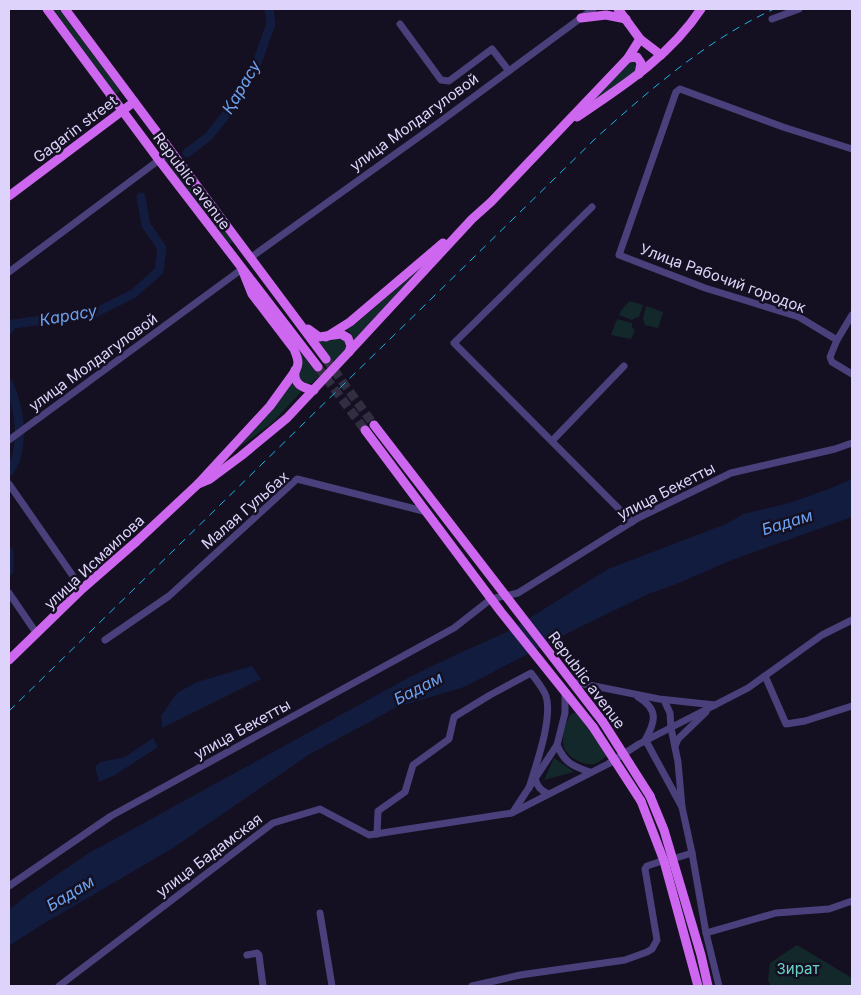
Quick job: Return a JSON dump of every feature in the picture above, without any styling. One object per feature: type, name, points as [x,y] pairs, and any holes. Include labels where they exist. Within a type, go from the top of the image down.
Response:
[{"type":"main road","name":"Republic avenue","points":[[46,9],[242,270],[318,367]]},
{"type":"main road","name":"Republic avenue","points":[[65,9],[326,359]]},
{"type":"main road","points":[[618,9],[640,39],[661,55]]},
{"type":"main road","points":[[563,127],[639,74],[661,55],[691,23],[701,9]]},
{"type":"main road","points":[[581,18],[606,15],[626,19]]},
{"type":"main road","points":[[326,337],[350,322],[491,202],[628,58],[640,39]]},
{"type":"main road","points":[[628,58],[637,57],[641,63],[639,74]]},
{"type":"main road","name":"Gagarin street","points":[[9,196],[134,102]]},
{"type":"main road","name":"улица Исмаилова","points":[[198,484],[210,479],[287,418],[472,219]]},
{"type":"main road","points":[[252,260],[271,279],[308,329],[319,337],[341,334],[348,338],[351,346],[348,354]]},
{"type":"main road","points":[[242,270],[252,294],[294,349],[299,365],[294,376],[296,382],[302,387],[314,390]]},
{"type":"main road","name":"улица Исмаилова","points":[[9,660],[82,589],[198,484],[265,412],[296,370]]},
{"type":"main road","name":"Republic avenue","points":[[374,426],[574,682],[603,722],[650,796],[664,830],[701,955],[708,986]]},
{"type":"main road","name":"Republic avenue","points":[[365,430],[545,669],[593,727],[641,801],[664,861],[698,986]]},
{"type":"street","name":"улица Молдагуловой","points":[[252,260],[593,9]]},
{"type":"street","points":[[772,20],[799,9]]},
{"type":"street","points":[[400,24],[441,80],[445,82],[449,82],[492,49],[509,71]]},
{"type":"street","name":"Улица Рабочий городок","points":[[837,340],[799,317],[705,288],[619,255],[676,92],[680,89],[783,127],[852,148]]},
{"type":"street","points":[[9,272],[171,151]]},
{"type":"street","points":[[592,207],[454,343],[632,522]]},
{"type":"street","name":"улица Молдагуловой","points":[[11,439],[242,270]]},
{"type":"street","points":[[852,315],[837,340],[830,357],[832,362],[852,374]]},
{"type":"street","points":[[552,441],[624,366]]},
{"type":"street","name":"улица Бекетты","points":[[9,886],[111,816],[454,628],[493,601],[518,592],[632,522],[731,472],[835,449],[852,443]]},
{"type":"street","name":"Малая Гульбах","points":[[105,640],[169,596],[297,479],[427,512]]},
{"type":"street","points":[[9,484],[82,589]]},
{"type":"street","points":[[9,593],[37,634]]},
{"type":"street","name":"улица Бадамская","points":[[59,986],[273,824],[320,809],[369,835],[512,813],[608,764],[645,742],[748,688],[822,635],[852,620]]},
{"type":"street","points":[[378,834],[378,812],[405,792],[413,765],[448,739],[454,717],[531,673],[546,696],[547,715],[544,738],[529,788]]},
{"type":"street","points":[[765,676],[786,724],[805,721],[852,706]]},
{"type":"street","points":[[574,682],[664,700],[713,706]]},
{"type":"street","points":[[512,813],[557,745],[565,713],[565,691]]},
{"type":"street","points":[[634,694],[651,708],[654,718],[652,728],[645,742],[682,807]]},
{"type":"street","points":[[664,700],[670,713],[682,807],[706,933],[719,986]]},
{"type":"street","points":[[675,747],[678,738],[713,706]]},
{"type":"street","points":[[565,713],[577,707]]},
{"type":"street","points":[[557,745],[562,757],[573,766],[590,772]]},
{"type":"street","points":[[666,780],[674,780],[679,776]]},
{"type":"street","points":[[535,778],[537,785],[548,794]]},
{"type":"street","points":[[679,857],[692,853]]},
{"type":"street","points":[[472,986],[520,976],[625,960],[652,949],[657,940],[645,869],[647,866],[659,862]]},
{"type":"street","points":[[706,933],[776,913],[829,909],[852,901]]},
{"type":"street","points":[[320,913],[332,986]]},
{"type":"street","points":[[247,955],[257,953],[259,955],[263,986]]},
{"type":"green space","points":[[53,9],[59,9],[120,91],[116,94]]},
{"type":"green space","points":[[632,61],[638,67],[638,70],[578,115],[628,62]]},
{"type":"green space","points":[[169,157],[233,242],[228,245],[165,160]]},
{"type":"green space","points":[[420,268],[354,340],[351,333],[345,329],[360,320]]},
{"type":"green space","points":[[630,301],[643,305],[639,317],[632,320],[619,315]]},
{"type":"green space","points":[[646,306],[663,312],[658,328],[645,325],[643,319]]},
{"type":"green space","points":[[617,319],[632,323],[632,327],[635,330],[631,339],[611,335]]},
{"type":"green space","points":[[308,334],[321,340],[340,337],[345,341],[346,347],[343,353],[331,364]]},
{"type":"green space","points":[[299,351],[319,376],[312,383],[307,384],[300,379],[298,374],[302,362]]},
{"type":"green space","points":[[291,383],[301,392],[272,423],[215,465]]},
{"type":"green space","points":[[576,712],[581,715],[608,755],[596,763],[585,764],[576,760],[568,754],[564,747],[563,739],[566,726],[570,715]]},
{"type":"green space","points":[[554,758],[574,772],[544,780]]},
{"type":"green space","name":"Зират","points":[[797,945],[852,978],[852,986],[771,986],[768,980],[770,963]]},
{"type":"water","name":"Бадам","points":[[852,479],[852,517],[732,560],[648,594],[464,687],[397,707],[310,754],[173,848],[9,946],[9,910],[26,896],[89,853],[408,678],[507,632],[608,569],[726,524],[744,514],[789,503]]},
{"type":"water","points":[[252,666],[261,679],[162,728],[161,716],[177,693],[197,682]]},
{"type":"water","points":[[153,738],[158,747],[115,775],[99,782],[95,767],[101,762],[125,757]]},
{"type":"waterway","name":"Қарасу","points":[[187,153],[209,136],[232,107],[255,68],[271,24],[269,9]]},
{"type":"waterway","name":"Карасу","points":[[9,329],[13,324],[95,313],[133,294],[159,271],[162,248],[146,225],[141,197]]},
{"type":"waterway","name":"Карасу","points":[[9,384],[15,401],[19,428],[16,456],[9,472]]},
{"type":"waterway","name":"Карасу","points":[[9,552],[9,571]]},
{"type":"tunnel","points":[[326,359],[374,425]]},
{"type":"tunnel","points":[[318,367],[365,430]]},
{"type":"railway","points":[[9,711],[597,137],[638,101],[703,50],[749,21],[774,9]]}]
